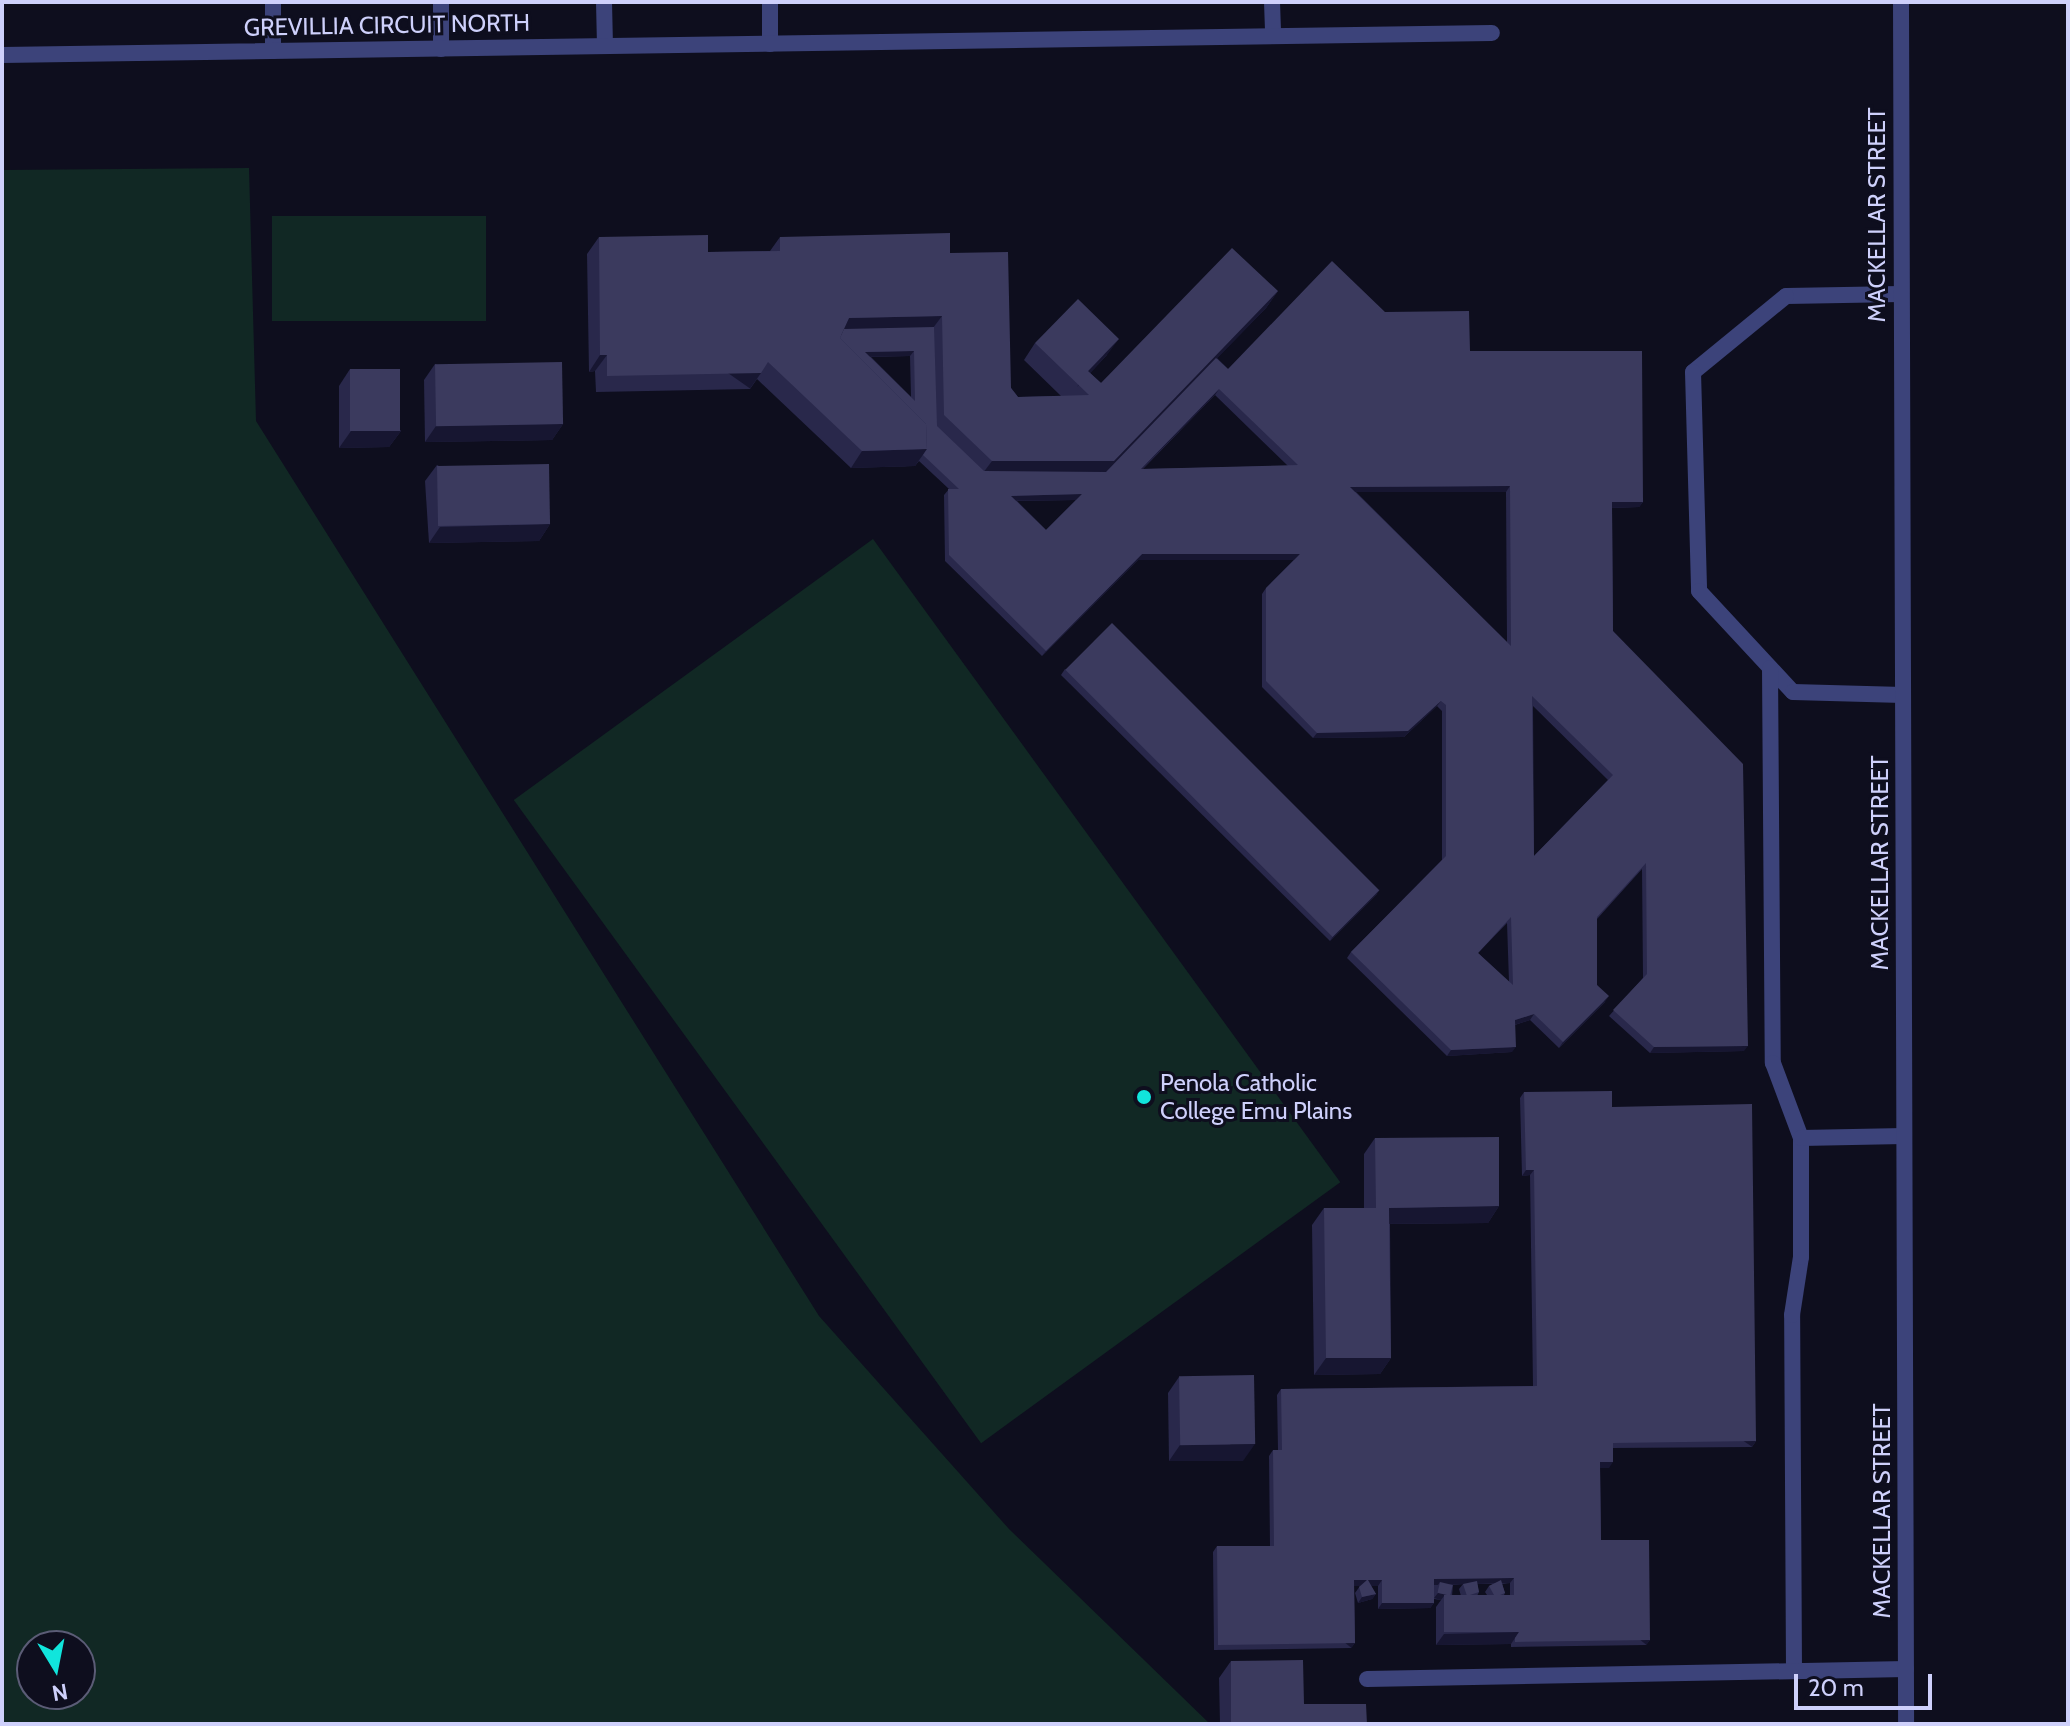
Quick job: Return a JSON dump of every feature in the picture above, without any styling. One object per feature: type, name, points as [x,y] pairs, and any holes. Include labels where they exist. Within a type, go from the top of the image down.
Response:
[{"type":"street","points":[[273,2],[273,51]]},
{"type":"street","points":[[441,2],[441,49]]},
{"type":"street","points":[[604,2],[605,46]]},
{"type":"street","points":[[770,2],[770,44]]},
{"type":"street","points":[[1272,2],[1273,36]]},
{"type":"street","name":"MACKELLAR STREET","points":[[1901,2],[1906,1724]]},
{"type":"street","name":"GREVILLIA CIRCUIT NORTH","points":[[2,55],[1492,33]]},
{"type":"street","points":[[1901,294],[1786,296],[1693,372],[1699,591],[1793,692],[1903,695]]},
{"type":"street","points":[[1770,668],[1773,1063],[1801,1138],[1801,1257],[1792,1315],[1794,1671]]},
{"type":"street","points":[[1801,1138],[1904,1136]]},
{"type":"street","points":[[1367,1679],[1906,1669]]},
{"type":"green space","points":[[249,168],[256,421],[819,1316],[1009,1529],[1210,1724],[2,1724],[2,170]]},
{"type":"green space","points":[[272,216],[486,216],[486,321],[272,321]]},
{"type":"green space","points":[[873,539],[1340,1182],[981,1443],[514,800]]},
{"type":"building","points":[[950,233],[950,253],[1008,252],[1011,388],[1018,397],[1089,395],[1035,343],[1078,299],[1119,339],[1088,371],[1101,383],[1232,248],[1278,291],[1114,461],[992,461],[944,415],[942,316],[849,318],[840,338],[926,424],[927,449],[862,451],[768,362],[761,373],[607,376],[607,355],[600,355],[599,237],[708,235],[708,252],[780,251],[780,237]]},
{"type":"building","points":[[1332,261],[1385,312],[1469,311],[1470,351],[1642,351],[1643,502],[1612,502],[1613,631],[1743,764],[1748,1046],[1654,1047],[1613,1010],[1647,974],[1646,863],[1597,917],[1597,985],[1609,996],[1563,1042],[1534,1014],[1515,1020],[1516,1047],[1451,1050],[1351,952],[1446,856],[1446,705],[1441,701],[1408,731],[1317,733],[1266,681],[1266,588],[1300,554],[1142,554],[1046,651],[949,555],[948,489],[959,489],[923,455],[927,449],[926,424],[840,338],[844,329],[934,327],[937,426],[984,471],[1106,472],[1216,358],[1228,369]],"holes":[[[914,351],[915,401],[865,352]],[[1219,389],[1298,465],[1141,469]],[[1510,486],[1511,646],[1350,487]],[[1082,494],[1046,530],[1011,496]],[[1532,696],[1613,775],[1534,856]],[[1511,917],[1513,985],[1478,953]]]},
{"type":"building","points":[[562,362],[563,424],[436,426],[435,364]]},
{"type":"building","points":[[350,369],[400,369],[400,431],[350,431]]},
{"type":"building","points":[[549,464],[550,524],[438,526],[437,466]]},
{"type":"building","points":[[1112,623],[1379,890],[1333,937],[1065,670]]},
{"type":"building","points":[[1612,1091],[1612,1107],[1752,1104],[1756,1441],[1613,1443],[1613,1462],[1600,1462],[1601,1540],[1649,1540],[1650,1640],[1515,1642],[1519,1632],[1519,1595],[1514,1595],[1514,1578],[1434,1579],[1434,1603],[1382,1603],[1382,1580],[1368,1580],[1376,1594],[1362,1597],[1359,1587],[1367,1580],[1354,1580],[1355,1643],[1218,1645],[1217,1546],[1274,1546],[1273,1450],[1282,1450],[1281,1389],[1537,1386],[1534,1170],[1526,1170],[1524,1092]]},
{"type":"building","points":[[1499,1137],[1499,1206],[1389,1208],[1391,1358],[1326,1358],[1324,1208],[1376,1208],[1375,1138]]},
{"type":"building","points":[[1254,1375],[1255,1444],[1180,1445],[1179,1376]]},
{"type":"building","points":[[1501,1580],[1505,1593],[1494,1595],[1489,1586]]},
{"type":"building","points":[[1477,1581],[1479,1592],[1467,1596],[1463,1584]]},
{"type":"building","points":[[1440,1582],[1453,1585],[1450,1596],[1438,1593]]},
{"type":"building","points":[[1444,1595],[1519,1595],[1519,1632],[1444,1632]]},
{"type":"building","points":[[1303,1660],[1304,1704],[1366,1704],[1367,1724],[1231,1724],[1231,1661]]},
{"type":"place","name":"Penola Catholic College Emu Plains","points":[[1144,1097]]}]
